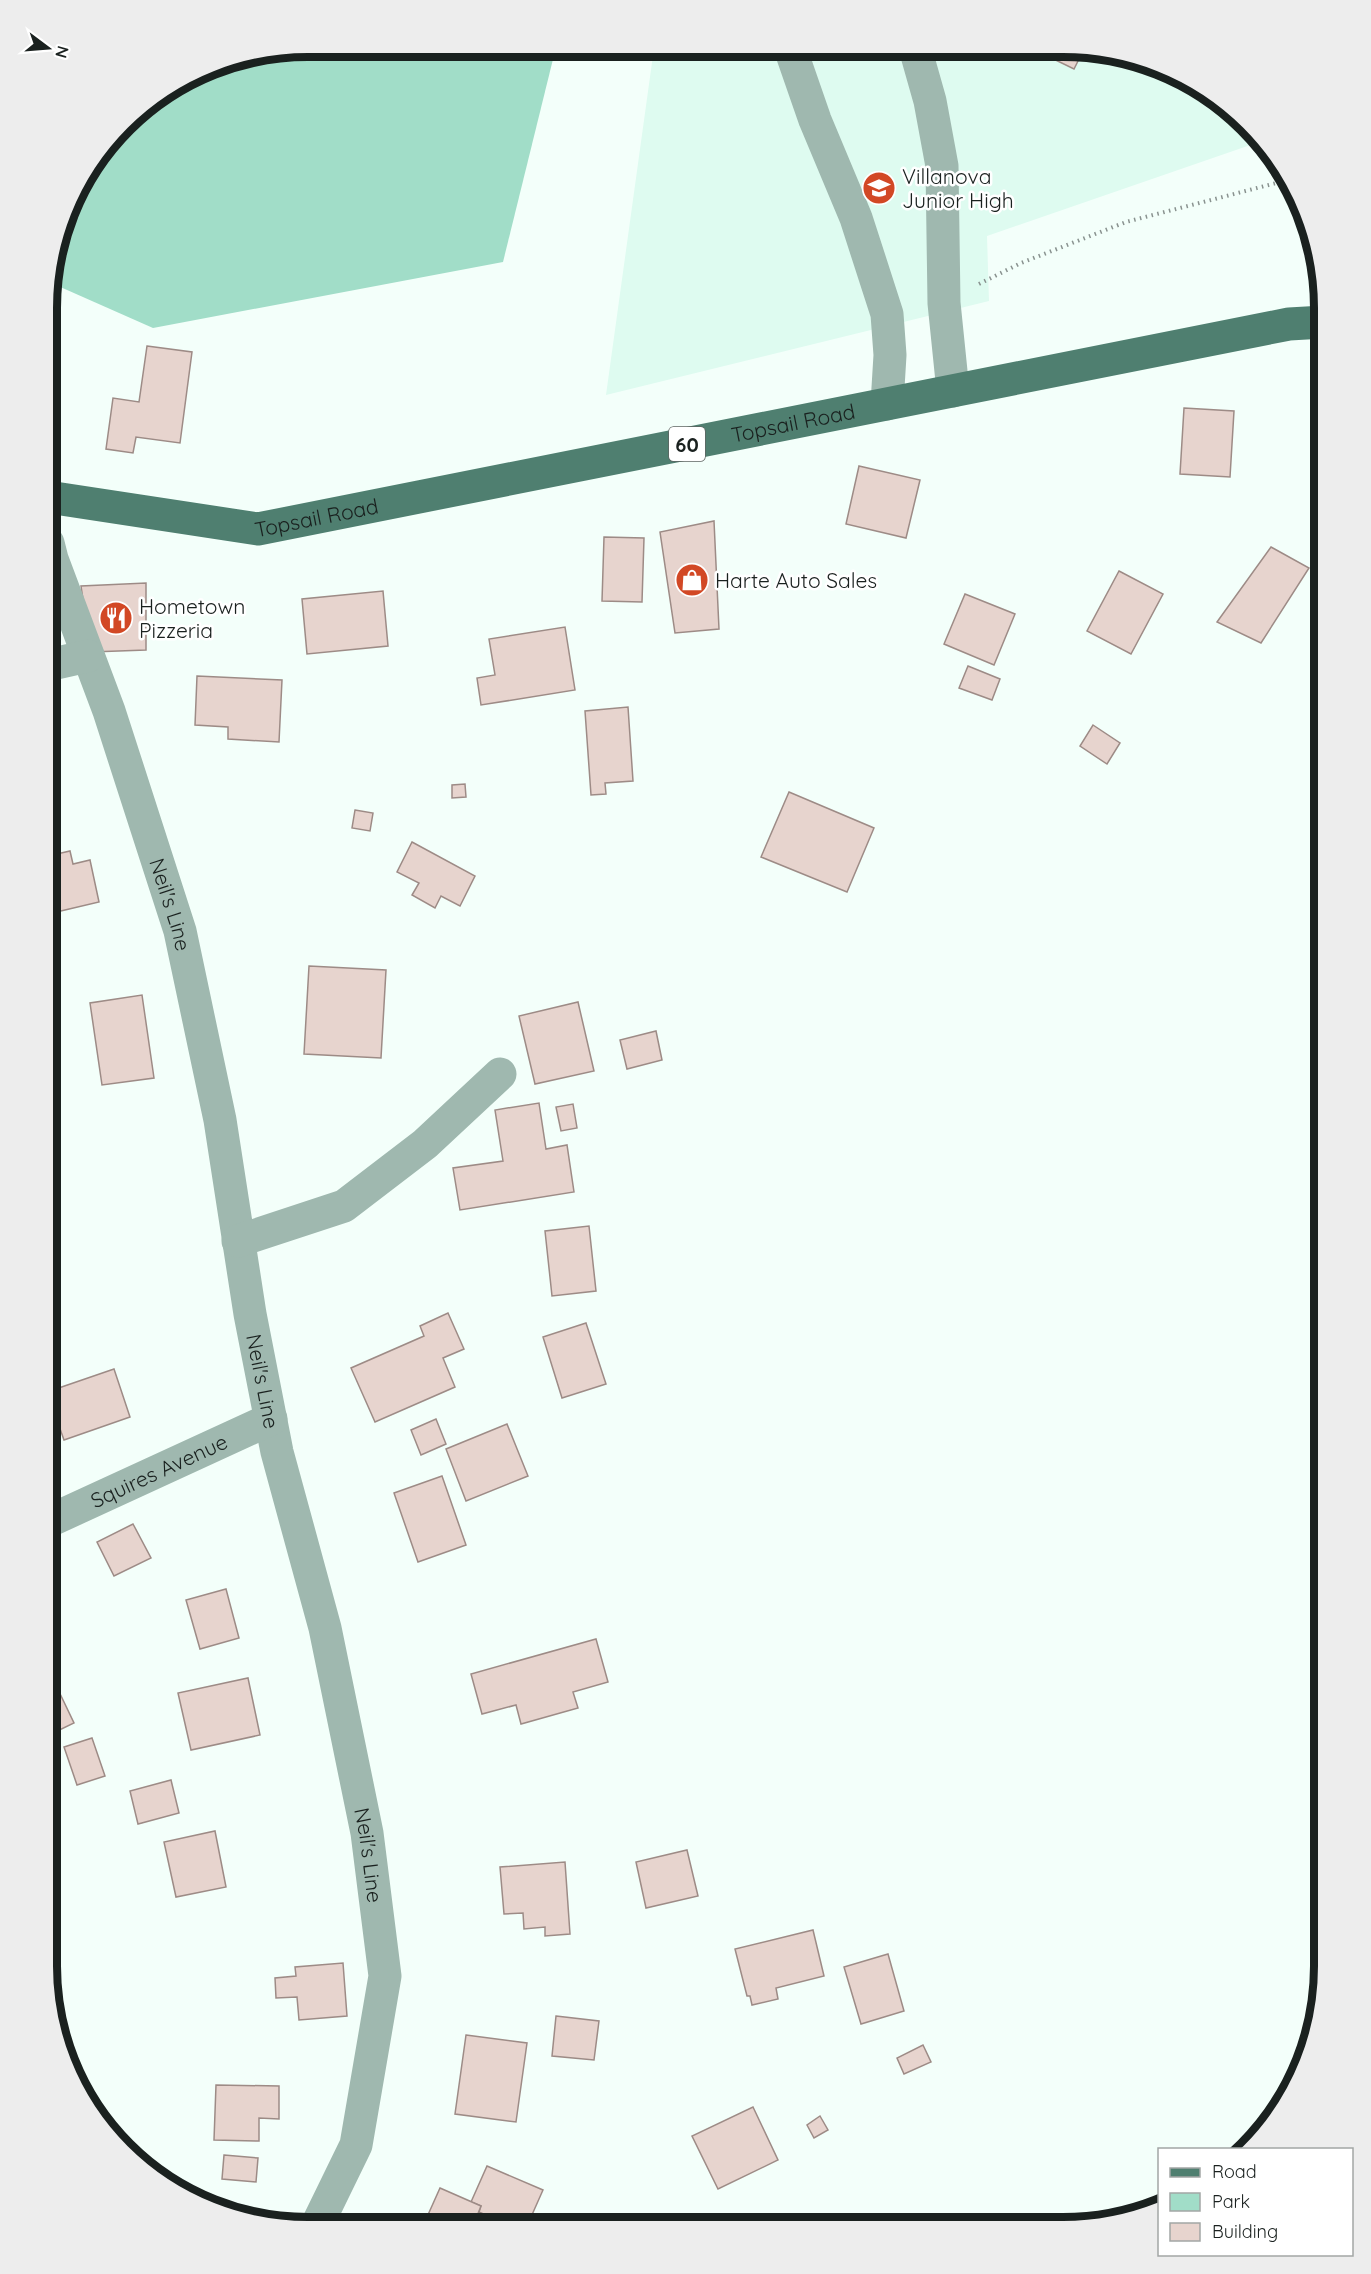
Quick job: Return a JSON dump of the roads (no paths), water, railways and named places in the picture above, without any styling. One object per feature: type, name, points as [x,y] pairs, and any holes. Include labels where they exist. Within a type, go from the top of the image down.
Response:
[{"type":"main road","name":"Topsail Road","points":[[57,498],[258,530],[1289,324],[1314,323]]},
{"type":"street","points":[[793,57],[815,120],[856,218],[887,314],[890,355],[887,404]]},
{"type":"street","points":[[918,57],[930,101],[942,166],[944,303],[953,391]]},
{"type":"street","name":"Neil's Line","points":[[57,575],[109,711],[180,931],[220,1120],[250,1314],[277,1452],[325,1628],[365,1821],[385,1976],[356,2145],[321,2217]]},
{"type":"street","points":[[57,663],[88,656]]},
{"type":"street","points":[[238,1240],[344,1206],[424,1144],[500,1074]]},
{"type":"street","name":"Squires Avenue","points":[[57,1517],[271,1419]]},
{"type":"place","name":"Villanova Junior High","points":[[879,188]]},
{"type":"place","name":"Harte Auto Sales","points":[[692,580]]},
{"type":"place","name":"Hometown Pizzeria","points":[[116,618]]}]
